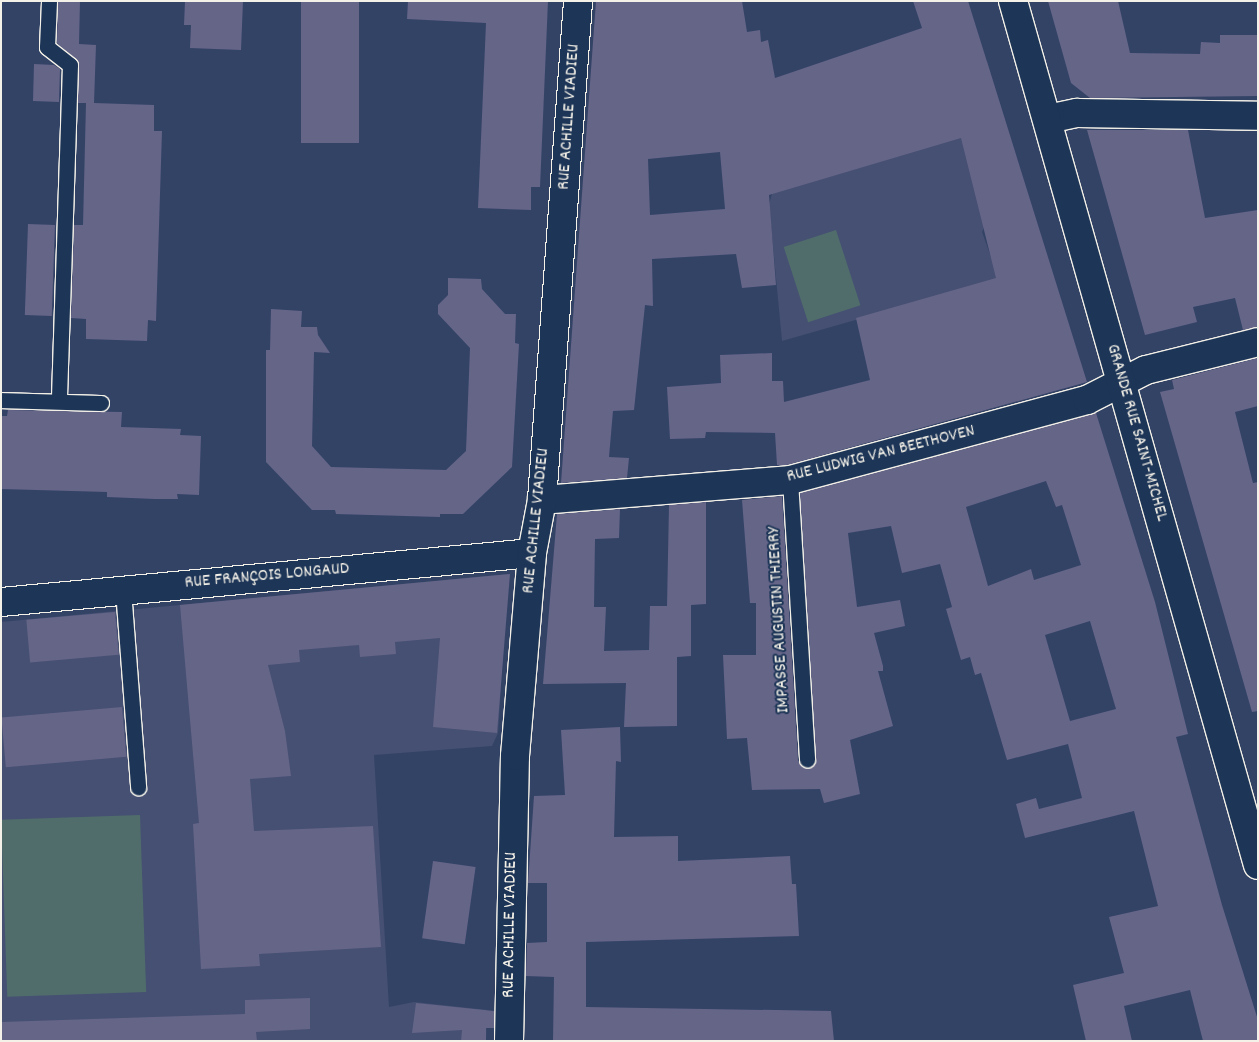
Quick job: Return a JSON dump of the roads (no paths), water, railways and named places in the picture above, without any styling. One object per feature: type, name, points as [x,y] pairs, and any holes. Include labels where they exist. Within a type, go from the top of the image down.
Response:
[{"type":"street","name":"RUE ACHILLE VIADIEU","points":[[509,1041],[515,756],[532,553],[542,500],[578,1]]},
{"type":"street","name":"GRANDE RUE SAINT-MICHEL","points":[[1013,1],[1258,865]]},
{"type":"street","points":[[1048,119],[1077,113],[1258,116]]},
{"type":"street","name":"RUE LUDWIG VAN BEETHOVEN","points":[[542,500],[790,480],[840,469],[1087,400],[1122,380],[1146,370],[1258,342]]},
{"type":"street","name":"RUE FRANÇOIS LONGAUD","points":[[1,602],[532,553]]},
{"type":"lane","points":[[49,1],[47,47],[70,65],[59,401]]},
{"type":"lane","points":[[1,400],[101,402]]},
{"type":"lane","name":"IMPASSE AUGUSTIN THIERRY","points":[[790,480],[807,758]]},
{"type":"lane","points":[[123,590],[138,787]]}]
